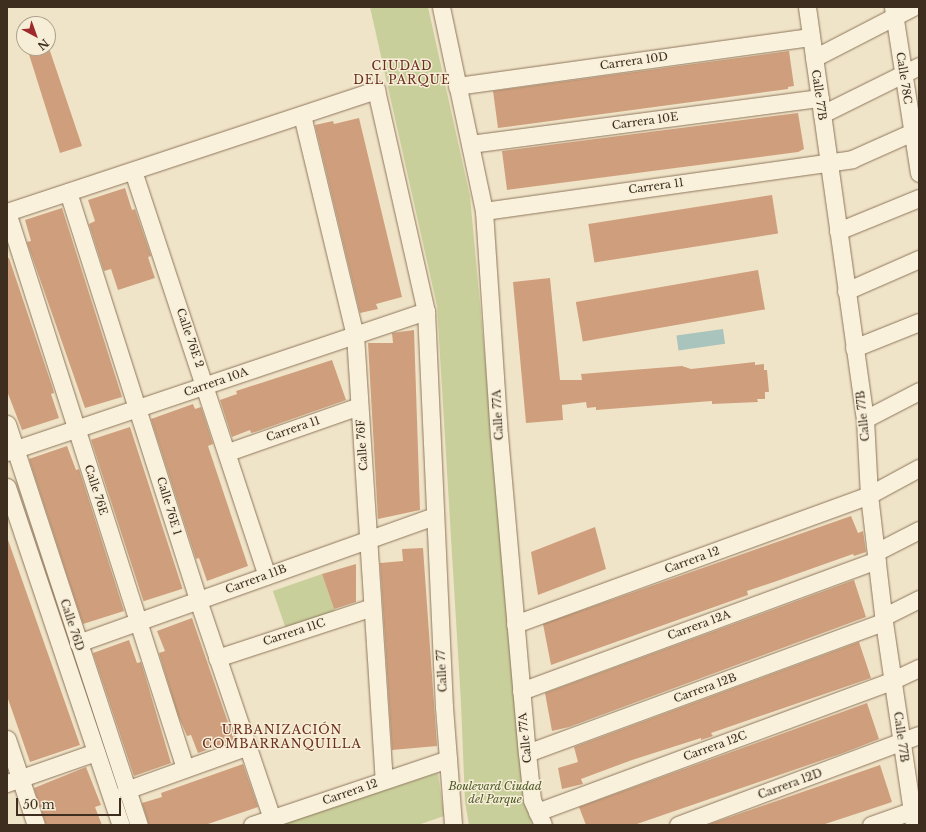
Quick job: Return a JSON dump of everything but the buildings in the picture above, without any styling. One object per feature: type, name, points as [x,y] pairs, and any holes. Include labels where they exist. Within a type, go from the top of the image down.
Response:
[{"type":"street","name":"Calle 77A","points":[[441,7],[484,211],[499,435],[521,691],[532,800],[540,818]]},
{"type":"street","name":"Calle 77B","points":[[807,7],[865,419],[869,495],[884,620],[902,743],[914,810]]},
{"type":"street","points":[[814,58],[894,12],[913,7]]},
{"type":"street","name":"Calle 78C","points":[[894,12],[903,73],[916,130],[919,173]]},
{"type":"street","name":"Carrera 10D","points":[[457,86],[811,37]]},
{"type":"street","name":"Carrera 10E","points":[[470,144],[821,106],[919,66]]},
{"type":"street","name":"Calle 77","points":[[302,115],[376,90],[426,311],[448,759],[449,824]]},
{"type":"street","points":[[7,212],[302,115]]},
{"type":"street","name":"Calle 76F","points":[[302,115],[355,335],[384,780]]},
{"type":"street","name":"Carrera 11","points":[[484,211],[852,158],[916,130]]},
{"type":"street","name":"Calle 76E 2","points":[[133,171],[228,452],[267,575]]},
{"type":"street","name":"Calle 76E 1","points":[[68,192],[198,600],[272,818]]},
{"type":"street","points":[[838,231],[919,198]]},
{"type":"street","name":"Calle 76E","points":[[7,212],[186,768]]},
{"type":"street","points":[[846,291],[919,259]]},
{"type":"street","name":"Carrera 10A","points":[[11,451],[426,311]]},
{"type":"street","points":[[854,348],[919,322]]},
{"type":"street","points":[[865,419],[919,391]]},
{"type":"street","name":"Carrera 11","points":[[228,452],[359,406]]},
{"type":"street","name":"Calle 76D","points":[[7,424],[11,451],[78,643],[126,790],[139,825]]},
{"type":"street","name":"Carrera 12","points":[[516,624],[869,495],[919,468]]},
{"type":"street","name":"Calle 76D","points":[[7,487],[121,825]]},
{"type":"street","name":"Carrera 11B","points":[[78,643],[435,516]]},
{"type":"street","name":"Carrera 12A","points":[[521,691],[876,556],[919,530]]},
{"type":"street","name":"Carrera 12B","points":[[527,753],[884,620],[919,599]]},
{"type":"street","name":"Carrera 11C","points":[[217,658],[372,607]]},
{"type":"street","name":"Carrera 12C","points":[[540,818],[893,680],[919,668]]},
{"type":"street","name":"Carrera 12D","points":[[678,825],[902,743],[919,735]]},
{"type":"street","points":[[7,739],[14,781],[36,825]]},
{"type":"street","points":[[126,790],[248,746]]},
{"type":"street","points":[[14,781],[96,752]]},
{"type":"street","name":"Carrera 12","points":[[252,825],[448,759]]},
{"type":"street","points":[[871,825],[914,810]]},
{"type":"green space","name":"Boulevard Ciudad del Parque","points":[[370,7],[428,7],[470,196],[526,799],[532,825],[469,825],[465,802],[461,703],[437,306]]},
{"type":"green space","points":[[322,574],[335,612],[286,629],[273,591]]},
{"type":"green space","points":[[438,773],[444,816],[418,825],[278,825]]},
{"type":"water","points":[[723,329],[725,344],[679,350],[676,336]]},
{"type":"district","name":"CIUDAD DEL PARQUE","points":[[402,73]]},
{"type":"district","name":"URBANIZACIÓN COMBARRANQUILLA","points":[[282,737]]}]
